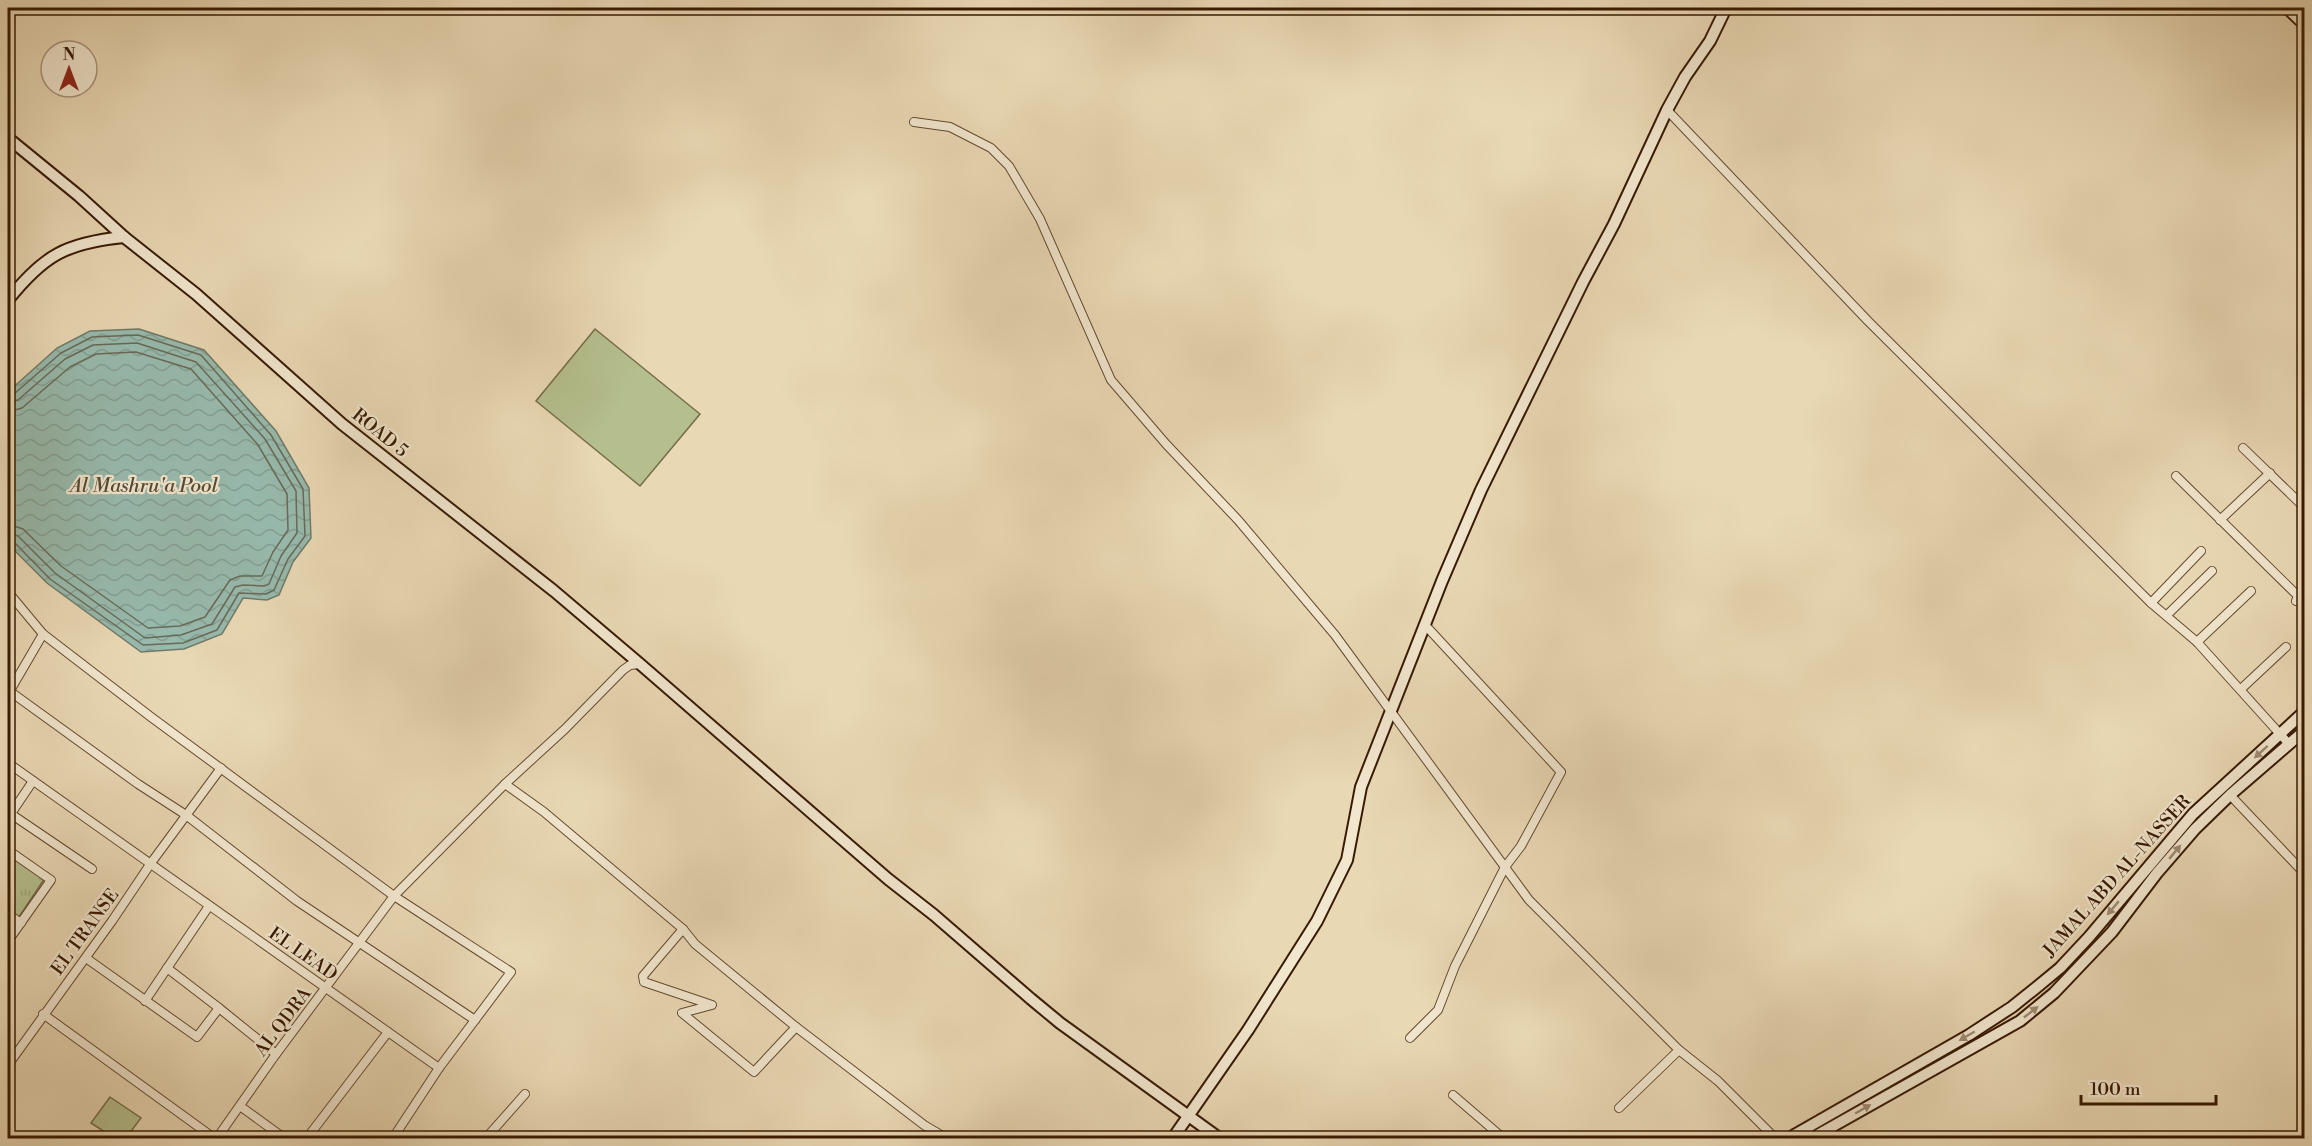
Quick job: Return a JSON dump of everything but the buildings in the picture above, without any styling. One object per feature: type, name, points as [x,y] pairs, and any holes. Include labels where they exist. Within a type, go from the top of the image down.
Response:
[{"type":"main road","points":[[1173,1138],[1253,1022],[1317,921],[1327,901],[1347,860],[1361,787],[1442,581],[1481,490],[1583,282],[1614,225],[1667,110],[1685,77],[1710,41],[1726,8]]},
{"type":"main road","points":[[2287,8],[2304,24]]},
{"type":"main road","name":"ROAD 5","points":[[8,138],[124,237],[196,294],[342,424],[554,591],[888,879],[934,915],[1060,1023],[1219,1138]]},
{"type":"main road","points":[[8,300],[40,264],[52,256],[81,244],[124,237]]},
{"type":"main road","name":"JAMAL ABD AL-NASSER","points":[[1789,1138],[1970,1035],[2012,1007],[2060,968],[2193,814],[2304,712]]},
{"type":"main road","name":"JAMAL ABD AL-NASSER","points":[[1812,1138],[2020,1021],[2054,993],[2112,932],[2157,873],[2195,829],[2230,795],[2304,731]]},
{"type":"street","points":[[1667,110],[1853,305],[2151,603],[2197,642],[2289,744]]},
{"type":"street","points":[[914,122],[950,127],[991,148],[1009,166],[1040,219],[1111,380],[1166,444],[1238,520],[1335,635],[1529,900],[1679,1050],[1718,1081],[1775,1138]]},
{"type":"street","points":[[2243,448],[2304,507]]},
{"type":"street","points":[[2220,520],[2270,473]]},
{"type":"street","points":[[2176,476],[2298,596],[2295,602]]},
{"type":"street","points":[[2151,603],[2201,551]]},
{"type":"street","points":[[2167,615],[2212,571]]},
{"type":"street","points":[[2197,642],[2251,591]]},
{"type":"street","points":[[8,592],[43,634],[150,717],[394,896],[511,972],[439,1068],[393,1138]]},
{"type":"street","points":[[1410,1038],[1438,1010],[1455,966],[1505,867],[1521,846],[1561,772],[1426,626]]},
{"type":"street","points":[[43,634],[8,692],[186,815],[297,901],[475,1020]]},
{"type":"street","points":[[2241,689],[2286,646]]},
{"type":"street","name":"AL QDRA","points":[[215,1138],[394,896],[623,670],[630,665],[640,664]]},
{"type":"street","name":"EL LEAD","points":[[8,763],[439,1068]]},
{"type":"street","name":"EL TRANSE","points":[[8,1065],[221,768]]},
{"type":"street","points":[[33,781],[9,816],[92,869]]},
{"type":"street","points":[[505,784],[544,812],[683,929],[695,944],[796,1027],[916,1119],[946,1138]]},
{"type":"street","points":[[2230,795],[2304,873]]},
{"type":"street","points":[[8,850],[51,880],[8,941]]},
{"type":"street","points":[[145,1001],[209,906]]},
{"type":"street","points":[[8,914],[21,923]]},
{"type":"street","points":[[683,929],[643,976],[644,982],[712,1005],[682,1013],[754,1072],[796,1027]]},
{"type":"street","points":[[86,958],[197,1036],[219,1008]]},
{"type":"street","points":[[166,968],[276,1054]]},
{"type":"street","points":[[43,1014],[215,1138]]},
{"type":"street","points":[[308,1138],[388,1032]]},
{"type":"street","points":[[1619,1108],[1679,1050]]},
{"type":"street","points":[[486,1138],[525,1094]]},
{"type":"street","points":[[1453,1095],[1503,1138]]},
{"type":"street","points":[[240,1106],[284,1138]]},
{"type":"green space","points":[[595,329],[700,414],[640,486],[536,401]]},
{"type":"green space","points":[[8,853],[45,878],[19,917],[8,910]]},
{"type":"green space","points":[[110,1097],[141,1118],[126,1138],[114,1138],[91,1123]]},
{"type":"water","name":"Al Mashru'a Pool","points":[[139,329],[204,350],[276,431],[309,488],[311,538],[293,562],[279,595],[267,600],[243,598],[222,634],[184,649],[141,652],[47,583],[8,544],[8,392],[57,348],[90,331]]}]
